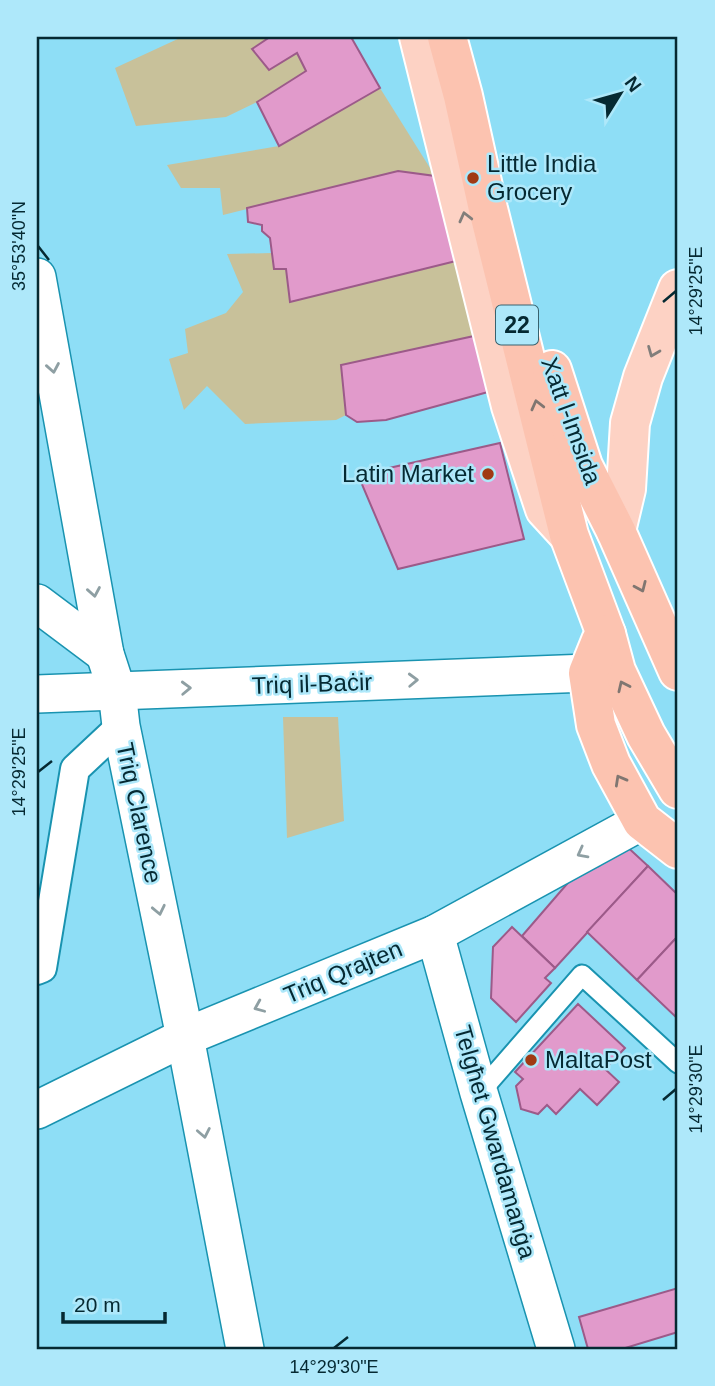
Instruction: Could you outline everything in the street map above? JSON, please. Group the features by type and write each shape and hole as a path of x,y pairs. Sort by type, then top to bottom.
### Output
{"highway":[{"name":"Xatt l-Imsida","path":"447,37 569,535 606,634 616,671 646,735 678,789"},
{"name":"Xatt l-Imsida","path":"471,37 536,319 583,466 616,531 678,671"},
{"path":"606,634 588,673 596,725 611,765 642,821 678,849"}],"main road":[{"name":"Xatt l-Imsida","path":"424,54 511,406 528,463 545,509 569,535"},
{"path":"616,531 626,489 631,423 642,377 678,289"}],"street":[{"name":"Triq Clarence","path":"37,277 105,654 119,709 186,1037 245,1349"},
{"path":"37,603 105,654"},
{"name":"Triq il-Baċir","path":"37,694 119,709 588,673"},
{"path":"37,971 42,968 75,769 119,709"},
{"name":"Triq Qrajten","path":"37,1110 186,1037 435,933 642,821"},
{"name":"Telgħet Gwardamanġa","path":"435,933 479,1093 556,1349"}],"lane":[{"path":"408,37 424,54"},
{"path":"479,1093 582,975 678,1063"}],"shaded area":[{"path":"182,37 270,37 252,49 269,70 297,53 306,71 257,102 226,117 136,126 115,68"},
{"path":"380,88 435,176 398,171 223,215 220,188 181,188 167,165 279,146"},
{"path":"272,253 274,268 286,269 290,302 456,261 474,336 342,365 346,415 336,420 245,424 207,386 184,410 169,359 188,353 185,329 226,313 243,292 227,254"},
{"path":"283,717 338,717 344,821 287,838"}],"building":[{"path":"270,37 351,37 380,88 279,146 257,102 306,71 297,53 269,70 252,49"},
{"path":"398,171 435,176 456,261 290,302 286,269 274,269 270,238 262,231 262,225 248,222 247,208"},
{"path":"474,336 488,392 386,420 357,422 346,415 341,365"},
{"path":"500,443 524,539 398,569 358,475"},
{"path":"622,842 648,866 555,968 522,936 579,870 599,866"},
{"path":"648,866 678,895 678,936 637,980 587,932"},
{"path":"512,927 555,968 545,978 551,983 516,1022 491,998 493,947"},
{"path":"678,936 678,1019 637,980"},
{"path":"578,1004 625,1048 605,1069 619,1082 597,1105 580,1089 556,1114 547,1105 538,1114 521,1109 516,1086 523,1079 515,1072"},
{"path":"678,1288 678,1332 622,1349 588,1349 579,1317"}],"place":[{"name":"Little India Grocery","path":"473,178"},
{"name":"Latin Market","path":"488,474"},
{"name":"MaltaPost","path":"531,1060"}]}
